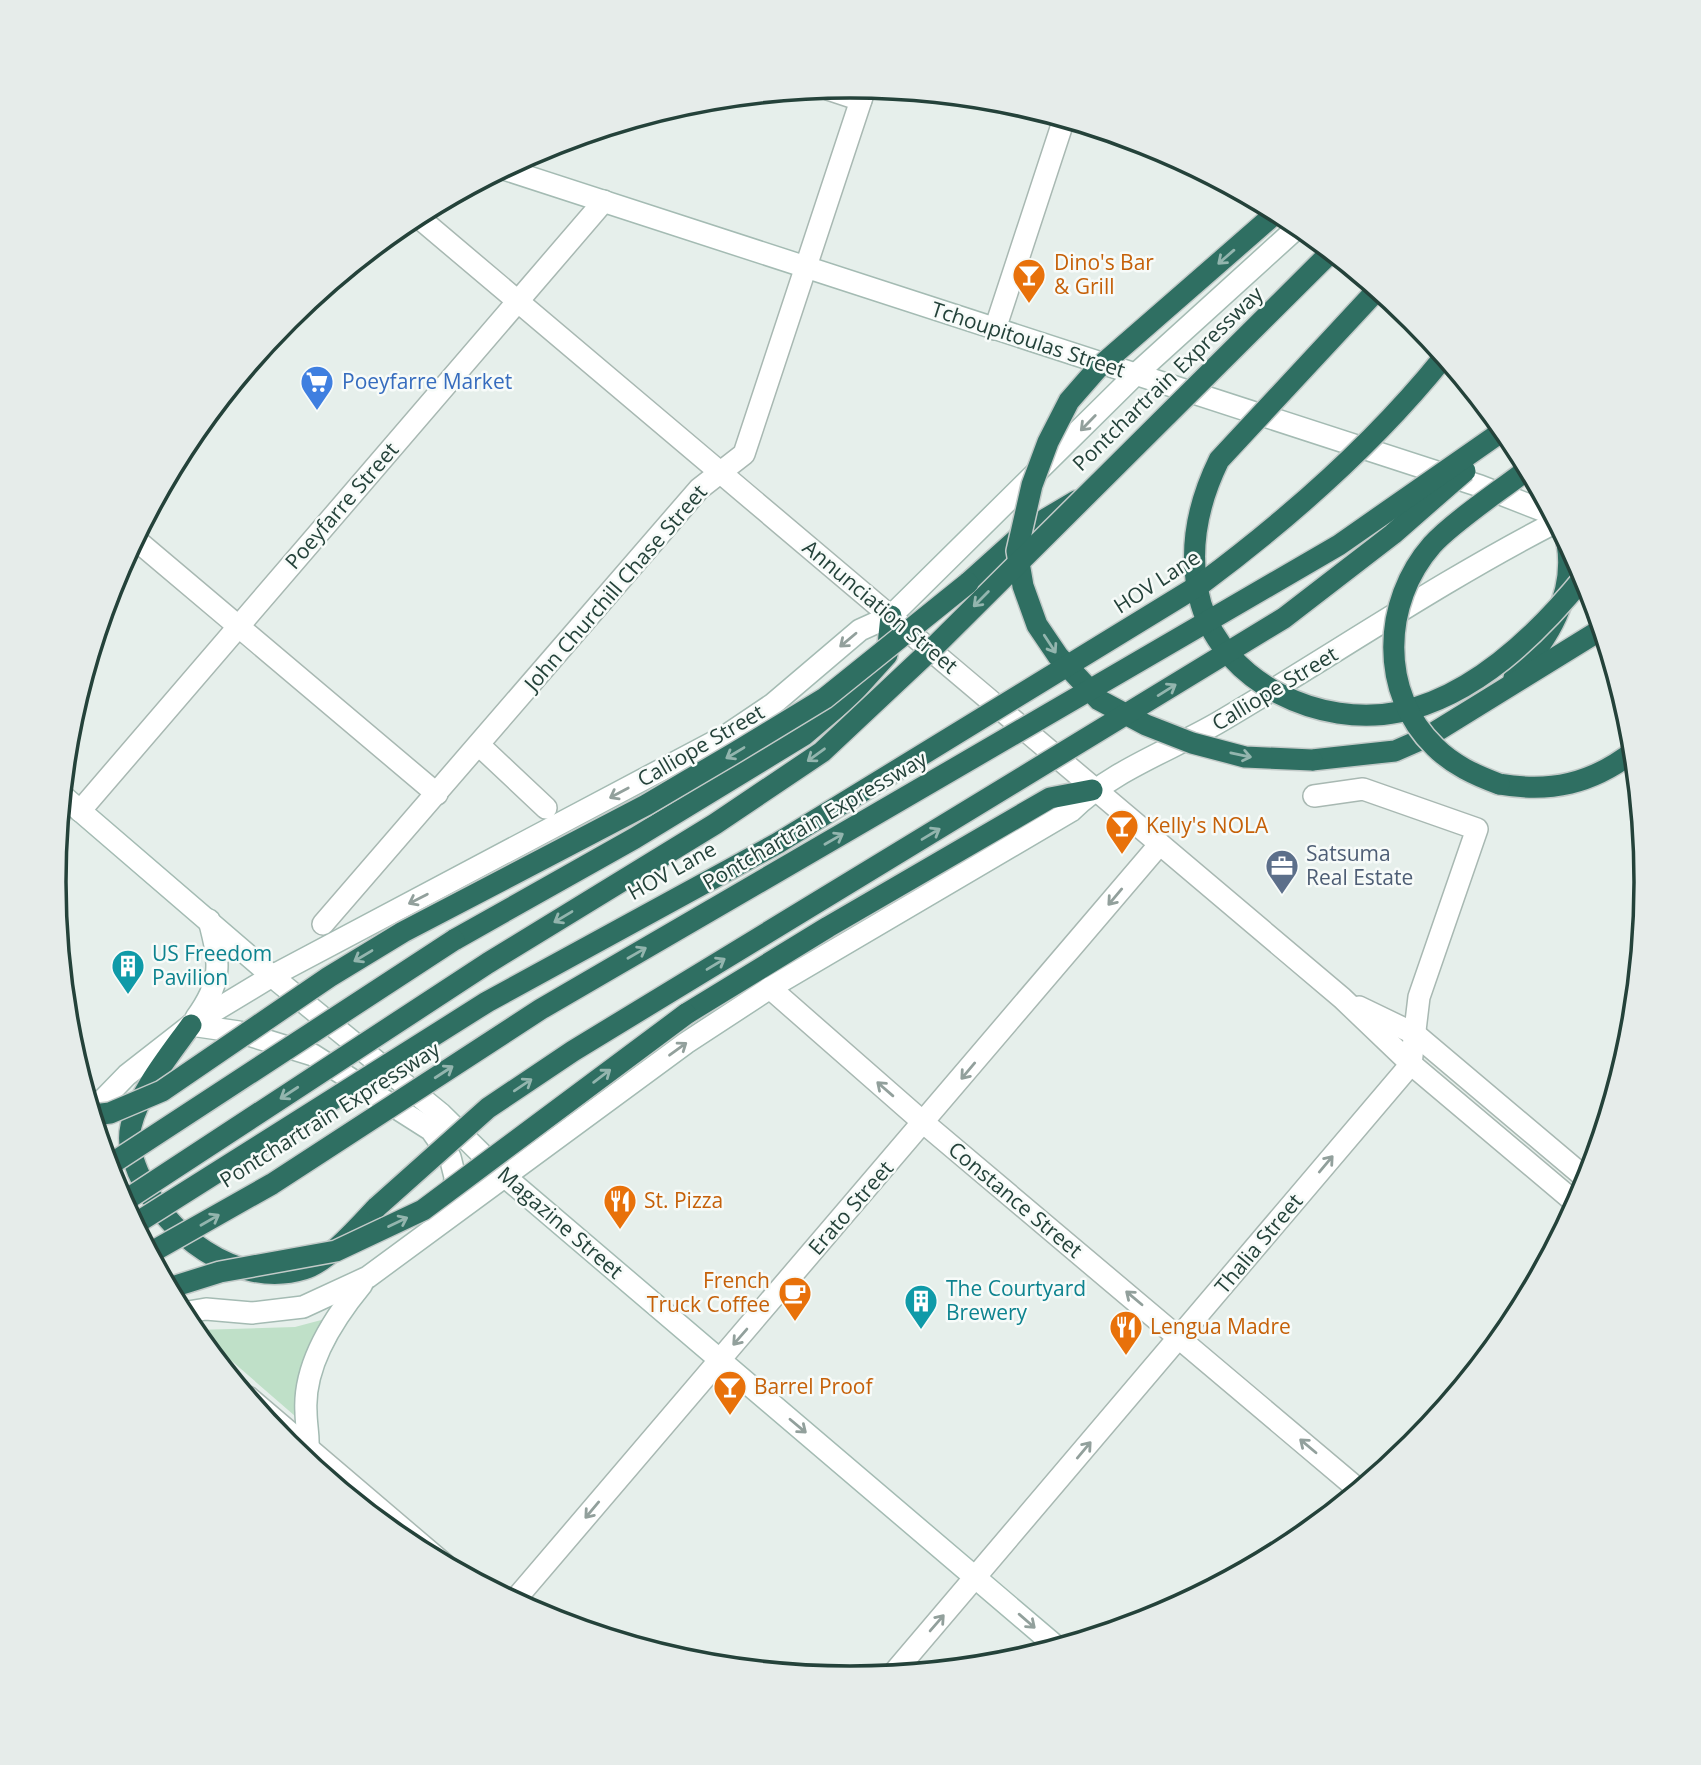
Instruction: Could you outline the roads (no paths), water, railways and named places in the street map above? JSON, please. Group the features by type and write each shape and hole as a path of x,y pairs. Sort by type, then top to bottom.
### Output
{"highway":[{"path":"1268,220 1097,369 1069,401 1048,442 1032,485 1017,551 1023,586 1037,625 1058,656 1100,700 1146,725 1245,757 1312,760 1395,751 1427,737 1594,634"},
{"name":"Pontchartrain Expressway","path":"132,1196 488,963 715,824 822,752 936,645 1325,259"},
{"path":"1370,296 1219,460 1205,488 1196,521 1196,575 1201,605 1214,633 1253,677 1284,697 1320,710 1349,716 1387,714 1435,700 1497,663 1537,630 1576,586"},
{"name":"HOV Lane","path":"143,1219 487,1002 778,843 1202,584 1329,481 1377,434 1438,364"},
{"name":"Pontchartrain Expressway","path":"158,1249 272,1184 541,1009 1339,545 1495,437"},
{"path":"191,1025 152,1080 131,1125 129,1150 146,1190 174,1227 208,1253 238,1265 278,1274 307,1269 349,1237 377,1207 488,1108 573,1051 1284,618 1393,534 1499,442"},
{"path":"1520,475 1434,543 1417,565 1405,587 1394,634 1394,668 1401,692 1415,724 1435,747 1472,774 1499,785 1552,789 1599,774 1624,758"},
{"path":"101,1113 110,1113 162,1091 329,977 403,932 646,805 825,698 944,604 1027,530 1081,498"},
{"path":"1498,694 1533,656 1559,615 1568,567"},
{"path":"117,1160 454,940 635,838 804,735 850,696 887,655 891,616"},
{"path":"179,1285 220,1272 337,1251 423,1210 686,1014 828,927 1050,798 1092,790"}],"street":[{"name":"John Churchill Chase Street","path":"323,924 699,489 744,454 862,98"},
{"path":"995,329 1061,127"},
{"name":"Tchoupitoulas Street","path":"517,173 1480,486 1539,509"},
{"name":"Poeyfarre Street","path":"80,811 604,201"},
{"name":"Annunciation Street","path":"427,224 891,616 1092,790 1342,998 1411,1064 1569,1197"},
{"name":"Calliope Street","path":"99,1105 127,1075 191,1025 272,976 727,735 773,704 860,630 891,616 1136,374 1290,234"},
{"name":"Calliope Street","path":"195,1311 206,1309 252,1313 303,1307 368,1277 503,1175 686,1043 770,988 1071,811 1092,790 1205,731 1493,556 1549,526"},
{"path":"143,545 437,794"},
{"path":"479,745 546,808"},
{"path":"1314,796 1363,789 1478,829 1419,997 1411,1064"},
{"name":"Magazine Street","path":"71,803 272,976 441,1114 503,1175 1050,1641"},
{"name":"Erato Street","path":"520,1593 1159,845"},
{"path":"209,920 219,959 211,997 191,1025 239,1032 313,1055 431,1130 450,1157 455,1177 453,1203 441,1223"},
{"name":"Constance Street","path":"770,988 924,1123 1352,1484"},
{"name":"Annunciation Street","path":"1342,998 1415,1034 1579,1172"},
{"name":"Thalia Street","path":"901,1665 1411,1064"},
{"name":"Calliope Street","path":"307,1447 310,1432 306,1411 314,1363 347,1302 368,1277"}],"place":[{"name":"Dino's Bar & Grill","path":"1029,305"},
{"name":"Poeyfarre Market","path":"317,412"},
{"name":"Kelly's NOLA","path":"1122,856"},
{"name":"Satsuma Real Estate","path":"1282,896"},
{"name":"US Freedom Pavilion","path":"128,996"},
{"name":"St. Pizza","path":"620,1231"},
{"name":"French Truck Coffee","path":"795,1323"},
{"name":"The Courtyard Brewery","path":"921,1331"},
{"name":"Lengua Madre","path":"1126,1357"},
{"name":"Barrel Proof","path":"730,1417"}]}
